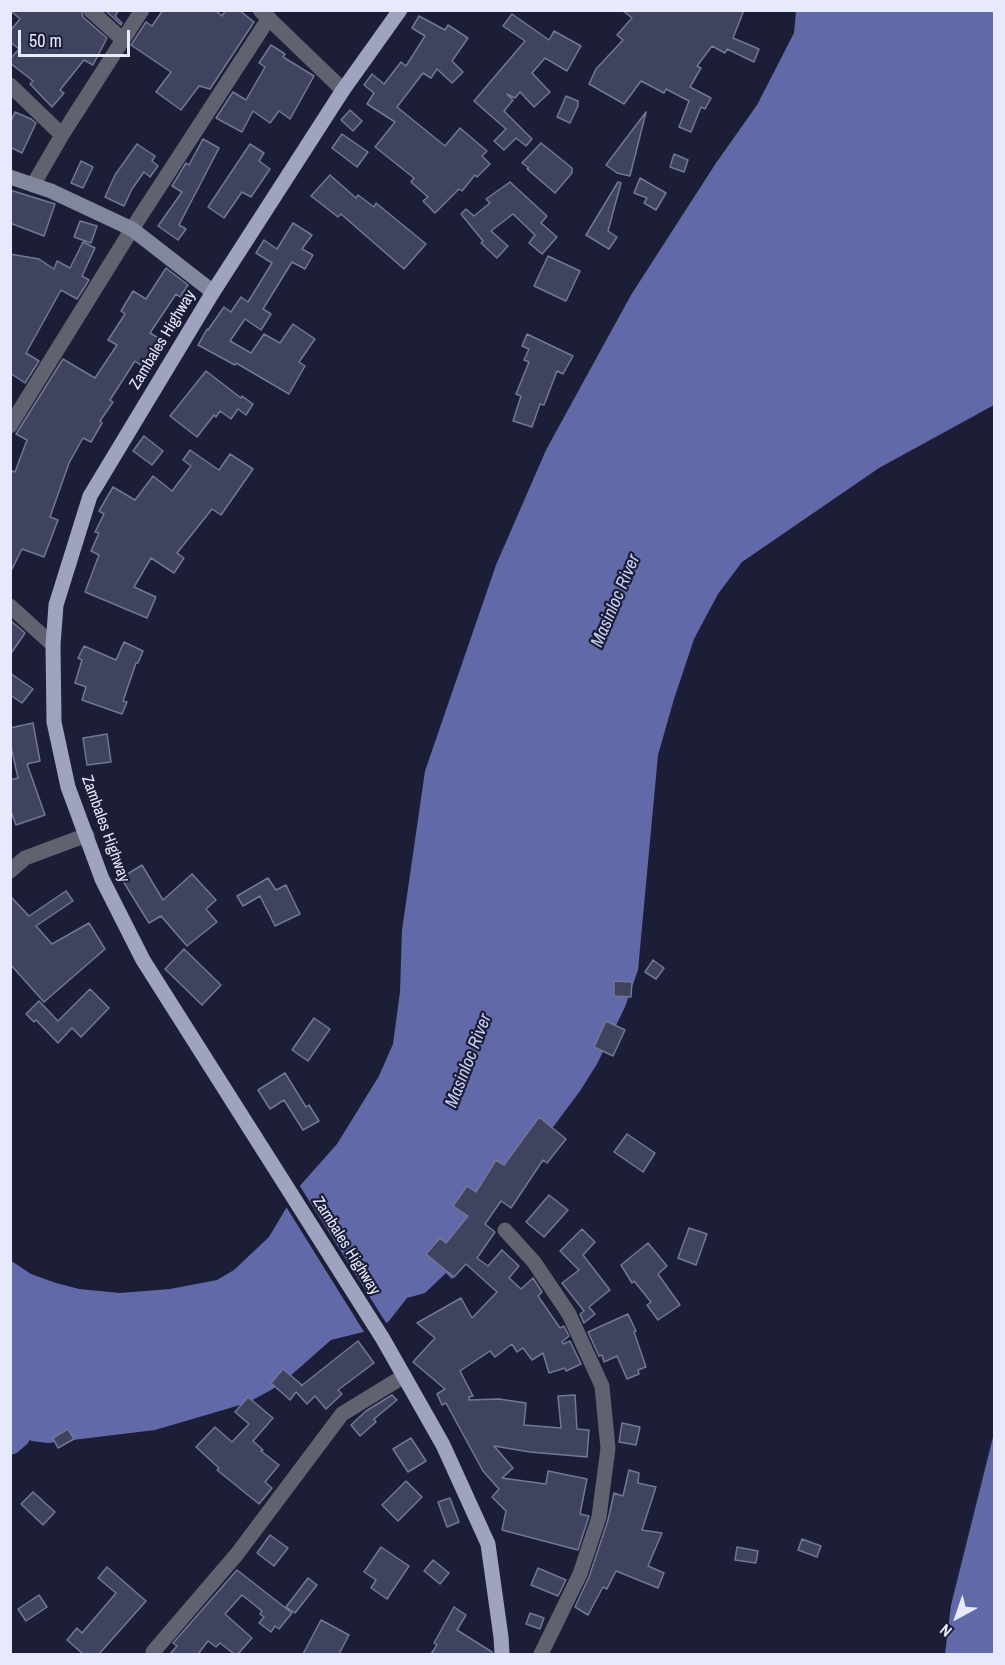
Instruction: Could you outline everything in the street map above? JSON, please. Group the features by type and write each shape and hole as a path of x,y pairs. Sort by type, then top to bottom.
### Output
{"main road":[{"name":"Zambales Highway","path":"400,10 344,90 213,292 90,496 56,605 53,645 54,722 68,787 102,879 143,960 382,1339 443,1444 488,1544 502,1654"}],"street":[{"path":"90,10 123,40"},
{"path":"33,185 62,135 142,10"},
{"path":"10,426 265,14 344,90"},
{"path":"10,85 62,135"},
{"path":"10,177 132,229 213,292"},
{"path":"10,606 53,645"},
{"path":"10,872 25,858 87,835"},
{"path":"505,1230 534,1262 568,1314 602,1386 608,1448 599,1517 580,1574 541,1654"},
{"path":"153,1652 237,1554 342,1414 404,1376"}],"water":[{"name":"Masinloc River","path":"796,11 994,11 994,405 879,468 742,562 718,594 694,639 658,755 638,970 625,1007 597,1064 580,1091 486,1212 461,1268 452,1279 446,1273 425,1293 407,1298 389,1321 379,1328 331,1340 280,1385 247,1403 155,1430 48,1443 32,1441 17,1435 11,1430 10,1260 31,1274 56,1283 79,1289 120,1293 170,1289 217,1280 234,1270 269,1237 298,1188 337,1144 379,1076 393,1044 400,992 402,930 425,771 496,565 546,450 631,295 716,163 757,105 794,33"},
{"path":"994,1433 994,1654 945,1654 951,1605"}],"pier":[{"path":"298,1183 388,1326 381,1331 366,1335 285,1205"}],"building":[{"path":"10,10 81,10 83,17 107,38 93,65 84,60 60,90 64,93 52,107 30,84 33,81 10,63 10,59 19,49 10,42 10,31 20,19"},
{"path":"105,10 119,10 115,16 122,23 121,25"},
{"path":"163,10 215,10 222,16 226,10 239,10 254,22 210,89 199,86 181,110 156,92 171,72 131,45 146,22 152,26"},
{"path":"622,10 744,10 733,38 759,49 754,62 727,49 725,53 712,46 697,66 701,68 690,87 711,98 705,109 701,107 691,132 679,127 689,101 666,89 664,93 641,81 624,104 589,84 596,69 623,40 617,35 632,18"},
{"path":"512,14 549,40 554,31 581,46 567,71 545,58 532,73 550,92 534,107 520,92 515,98 507,94 513,100 504,111 532,139 526,146 516,138 504,150 494,141 506,129 474,101 525,41 503,26"},
{"path":"419,16 445,30 448,25 468,38 452,61 463,72 452,83 437,69 431,78 423,73 397,107 445,146 460,128 487,151 482,156 490,164 477,177 475,175 462,191 459,189 435,213 423,201 428,197 411,182 414,178 375,147 395,122 367,104 374,93 364,85 372,74 384,84 401,62 406,66 425,36 412,28"},
{"path":"271,45 285,54 283,57 314,76 290,119 279,111 270,123 253,111 242,132 216,118 233,92 246,100 265,67 259,63"},
{"path":"566,96 578,101 570,123 557,117"},
{"path":"350,110 362,121 353,131 341,120"},
{"path":"15,112 36,123 22,153 10,147 10,123"},
{"path":"646,112 630,176 617,173 606,165"},
{"path":"342,134 368,152 357,167 332,148"},
{"path":"203,139 219,148 179,225 186,229 178,240 158,226 182,192 172,186 186,163 189,165"},
{"path":"541,143 572,168 572,173 555,193 522,163"},
{"path":"137,144 155,156 152,161 158,166 150,177 144,172 124,206 105,197 115,175"},
{"path":"250,144 264,153 259,161 270,169 251,197 242,192 224,218 208,207"},
{"path":"674,154 688,160 684,172 670,167"},
{"path":"81,161 93,167 83,188 71,183"},
{"path":"330,175 356,198 358,195 374,207 376,203 426,244 404,269 341,214 338,217 311,196"},
{"path":"640,178 666,193 656,210 644,203 647,198 634,193"},
{"path":"510,182 547,216 541,223 557,237 542,254 529,243 535,235 513,214 491,231 508,246 497,258 481,243 483,241 461,214 466,209 474,216 490,203 486,199"},
{"path":"618,182 621,183 608,231 617,237 609,249 586,235"},
{"path":"10,190 55,204 44,236 10,223"},
{"path":"80,221 97,226 91,243 74,237"},
{"path":"293,223 312,235 302,249 313,255 305,269 292,262 263,309 271,314 261,330 245,319 230,341 251,353 264,334 280,343 293,324 315,339 299,362 305,366 289,394 236,363 235,365 198,345 224,307 231,312 241,297 248,302 272,263 256,253 264,240 277,249"},
{"path":"83,242 95,248 82,276 89,280 77,299 61,290 26,353 39,361 25,383 10,373 10,254 39,259 54,269 57,261 70,268"},
{"path":"548,256 580,271 566,301 534,286"},
{"path":"166,268 188,285 180,297 176,294 150,333 160,339 143,367 135,361 110,400 113,402 100,421 102,423 91,442 83,438 69,463 50,517 58,520 44,557 22,549 10,573 10,470 15,472 27,440 16,434 63,359 95,378 117,345 108,340 125,314 121,311 133,291 146,299"},
{"path":"527,334 573,356 563,374 557,371 544,405 540,404 532,427 513,421 521,396 516,394 529,362 524,360 529,349 522,346"},
{"path":"206,371 241,398 242,396 253,404 246,415 238,409 231,419 220,411 216,417 214,415 197,437 170,416"},
{"path":"144,436 163,451 152,465 133,451"},
{"path":"190,450 219,470 230,454 253,469 221,515 212,509 177,553 184,558 174,573 151,558 134,587 156,597 147,618 85,592 99,555 91,551 99,533 95,532 104,514 99,511 113,487 135,500 153,476 172,491 191,466 183,460"},
{"path":"10,620 25,633 10,655"},
{"path":"124,642 143,651 136,663 123,701 127,702 122,714 82,700 86,687 75,683 82,660 78,658 84,646 116,660"},
{"path":"10,673 33,689 22,703 10,695"},
{"path":"33,723 40,761 27,764 45,815 16,825 10,809 10,780 18,778 10,742 10,728"},
{"path":"107,734 111,762 87,765 83,738"},
{"path":"142,865 163,900 192,874 216,900 206,909 217,922 187,946 161,916 149,923 121,878"},
{"path":"268,878 276,890 286,885 300,914 275,926 260,896 243,906 237,896"},
{"path":"66,891 73,901 36,926 52,944 89,923 105,949 44,1002 10,964 10,896 29,916"},
{"path":"184,949 221,985 202,1005 165,969"},
{"path":"653,960 664,968 656,979 645,972"},
{"path":"614,981 632,982 631,997 614,996"},
{"path":"90,989 109,1008 81,1037 72,1028 58,1043 36,1020 34,1022 26,1014 39,1001 58,1021"},
{"path":"314,1018 330,1029 308,1061 292,1050"},
{"path":"606,1021 625,1030 613,1056 594,1047"},
{"path":"285,1073 306,1107 309,1105 319,1121 303,1130 284,1100 270,1109 258,1090"},
{"path":"539,1117 566,1139 547,1163 543,1160 511,1208 501,1201 485,1224 495,1232 477,1258 488,1266 502,1250 519,1266 509,1278 521,1289 533,1278 542,1292 538,1296 560,1328 564,1326 569,1336 562,1342 563,1344 570,1341 581,1364 566,1371 565,1368 549,1373 543,1353 532,1360 523,1348 517,1352 512,1344 495,1357 490,1351 460,1371 473,1396 469,1397 469,1400 499,1399 526,1403 524,1425 561,1428 558,1396 575,1395 577,1429 589,1430 587,1457 494,1446 513,1468 502,1478 546,1484 548,1471 587,1479 580,1514 589,1516 578,1550 502,1530 506,1511 492,1497 499,1489 483,1471 446,1403 442,1405 437,1394 445,1389 413,1362 435,1338 417,1323 461,1298 472,1318 497,1292 466,1264 454,1277 426,1254 440,1238 446,1243 468,1216 453,1206 467,1186 476,1192 496,1160 504,1165"},
{"path":"627,1134 655,1153 643,1172 614,1152"},
{"path":"549,1195 568,1210 544,1237 526,1222"},
{"path":"689,1228 707,1234 696,1265 678,1258"},
{"path":"582,1229 595,1242 583,1255 610,1290 589,1307 595,1314 584,1323 580,1314 584,1311 562,1283 579,1270 560,1251"},
{"path":"648,1243 667,1266 658,1274 680,1305 658,1320 647,1305 651,1302 634,1281 632,1283 621,1265"},
{"path":"628,1314 636,1331 634,1332 646,1367 638,1370 639,1374 627,1379 617,1356 604,1362 588,1332"},
{"path":"358,1341 374,1363 338,1390 342,1394 326,1409 315,1396 307,1404 296,1392 290,1400 271,1383 283,1369 301,1386"},
{"path":"392,1395 397,1400 374,1419 376,1422 360,1436 351,1425 366,1411"},
{"path":"248,1397 273,1418 253,1441 263,1450 261,1451 279,1465 265,1482 272,1488 259,1504 217,1470 219,1468 196,1447 215,1427 232,1442 249,1424 235,1412"},
{"path":"622,1423 640,1427 636,1445 619,1442"},
{"path":"68,1429 74,1439 58,1448 53,1438"},
{"path":"411,1438 426,1461 408,1472 393,1449"},
{"path":"629,1470 639,1473 638,1483 656,1487 642,1530 662,1533 648,1566 664,1573 658,1588 616,1571 607,1589 603,1587 588,1615 575,1607 589,1577 608,1520 614,1493 623,1496"},
{"path":"406,1481 422,1497 398,1521 382,1505"},
{"path":"33,1492 55,1512 43,1525 21,1504"},
{"path":"450,1498 459,1522 447,1527 438,1502"},
{"path":"270,1535 288,1548 274,1566 257,1553"},
{"path":"802,1539 821,1546 817,1557 798,1550"},
{"path":"381,1547 409,1566 387,1599 371,1588 376,1580 364,1572"},
{"path":"737,1547 758,1551 756,1563 735,1560"},
{"path":"433,1560 449,1573 440,1584 424,1571"},
{"path":"107,1567 146,1601 99,1654 83,1654 67,1640 77,1628 82,1633 116,1593 98,1578"},
{"path":"538,1568 566,1580 558,1596 531,1585"},
{"path":"237,1570 292,1613 279,1629 275,1626 271,1632 259,1623 264,1617 260,1614 262,1611 242,1595 225,1614 252,1638 238,1654 234,1654 220,1643 216,1647 208,1641 198,1654 170,1654 177,1646 173,1643"},
{"path":"308,1578 317,1585 295,1613 286,1607"},
{"path":"39,1595 47,1607 26,1621 18,1609"},
{"path":"454,1607 466,1615 457,1630 492,1654 431,1654 437,1645 434,1643"},
{"path":"530,1613 544,1618 540,1629 526,1624"},
{"path":"321,1620 349,1635 339,1654 303,1654"}],"waterway":[{"path":"10,1441 17,1435 36,1402"}]}
